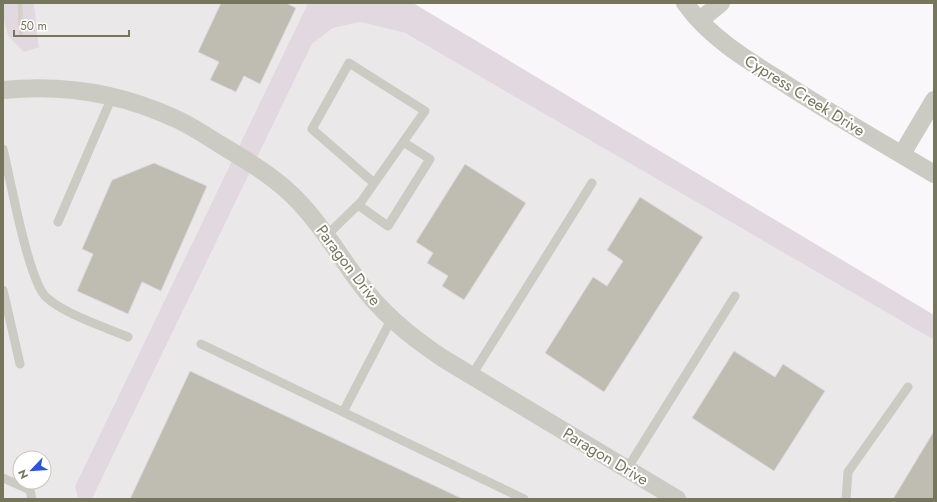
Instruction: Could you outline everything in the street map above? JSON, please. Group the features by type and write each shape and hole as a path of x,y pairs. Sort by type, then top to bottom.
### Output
{"street":[{"name":"Cypress Creek Drive","path":"685,3 723,42 747,60 818,105 934,174"},
{"path":"700,20 721,3"},
{"name":"Paragon Drive","path":"3,90 58,88 112,97 150,108 176,118 256,166 299,202 327,235 359,283 392,318 420,343 677,499"},
{"path":"902,154 934,100"}],"lane":[{"path":"327,235 358,205 374,183 425,111 349,63 312,128 374,183"},
{"path":"58,222 112,97"},
{"path":"358,205 388,226 430,159 403,142"},
{"path":"3,149 32,268 45,296 55,303 90,321 128,337"},
{"path":"472,375 592,183"},
{"path":"3,290 20,364"},
{"path":"627,469 735,296"},
{"path":"344,412 392,318"},
{"path":"201,344 524,499"},
{"path":"846,499 848,472 908,387"},
{"path":"3,478 30,490 32,499"}],"shaded area":[{"path":"3,3 34,3 39,47 24,52 8,36 3,16"},
{"path":"34,3 308,3 75,486 78,499 3,499 3,16 8,36 39,46"},
{"path":"308,3 413,3 934,315 934,340 405,33 360,22 333,28 312,44 92,499 78,499 75,486"},
{"path":"360,22 405,33 934,340 934,499 92,499 312,44 333,28"}],"building":[{"path":"221,3 286,3 296,8 260,84 244,76 236,92 210,80 219,62 198,52"},
{"path":"154,163 207,186 161,291 142,282 128,314 77,291 93,254 82,249 112,180"},
{"path":"465,164 526,203 464,300 442,286 448,276 427,263 433,253 416,242"},
{"path":"640,197 703,237 604,392 545,353 593,277 607,286 623,261 607,250"},
{"path":"734,351 775,377 783,364 825,391 774,471 692,418"},
{"path":"190,371 463,499 130,499"},
{"path":"934,431 934,499 893,499"}],"waterway":[{"path":"20,3 21,33"}]}
